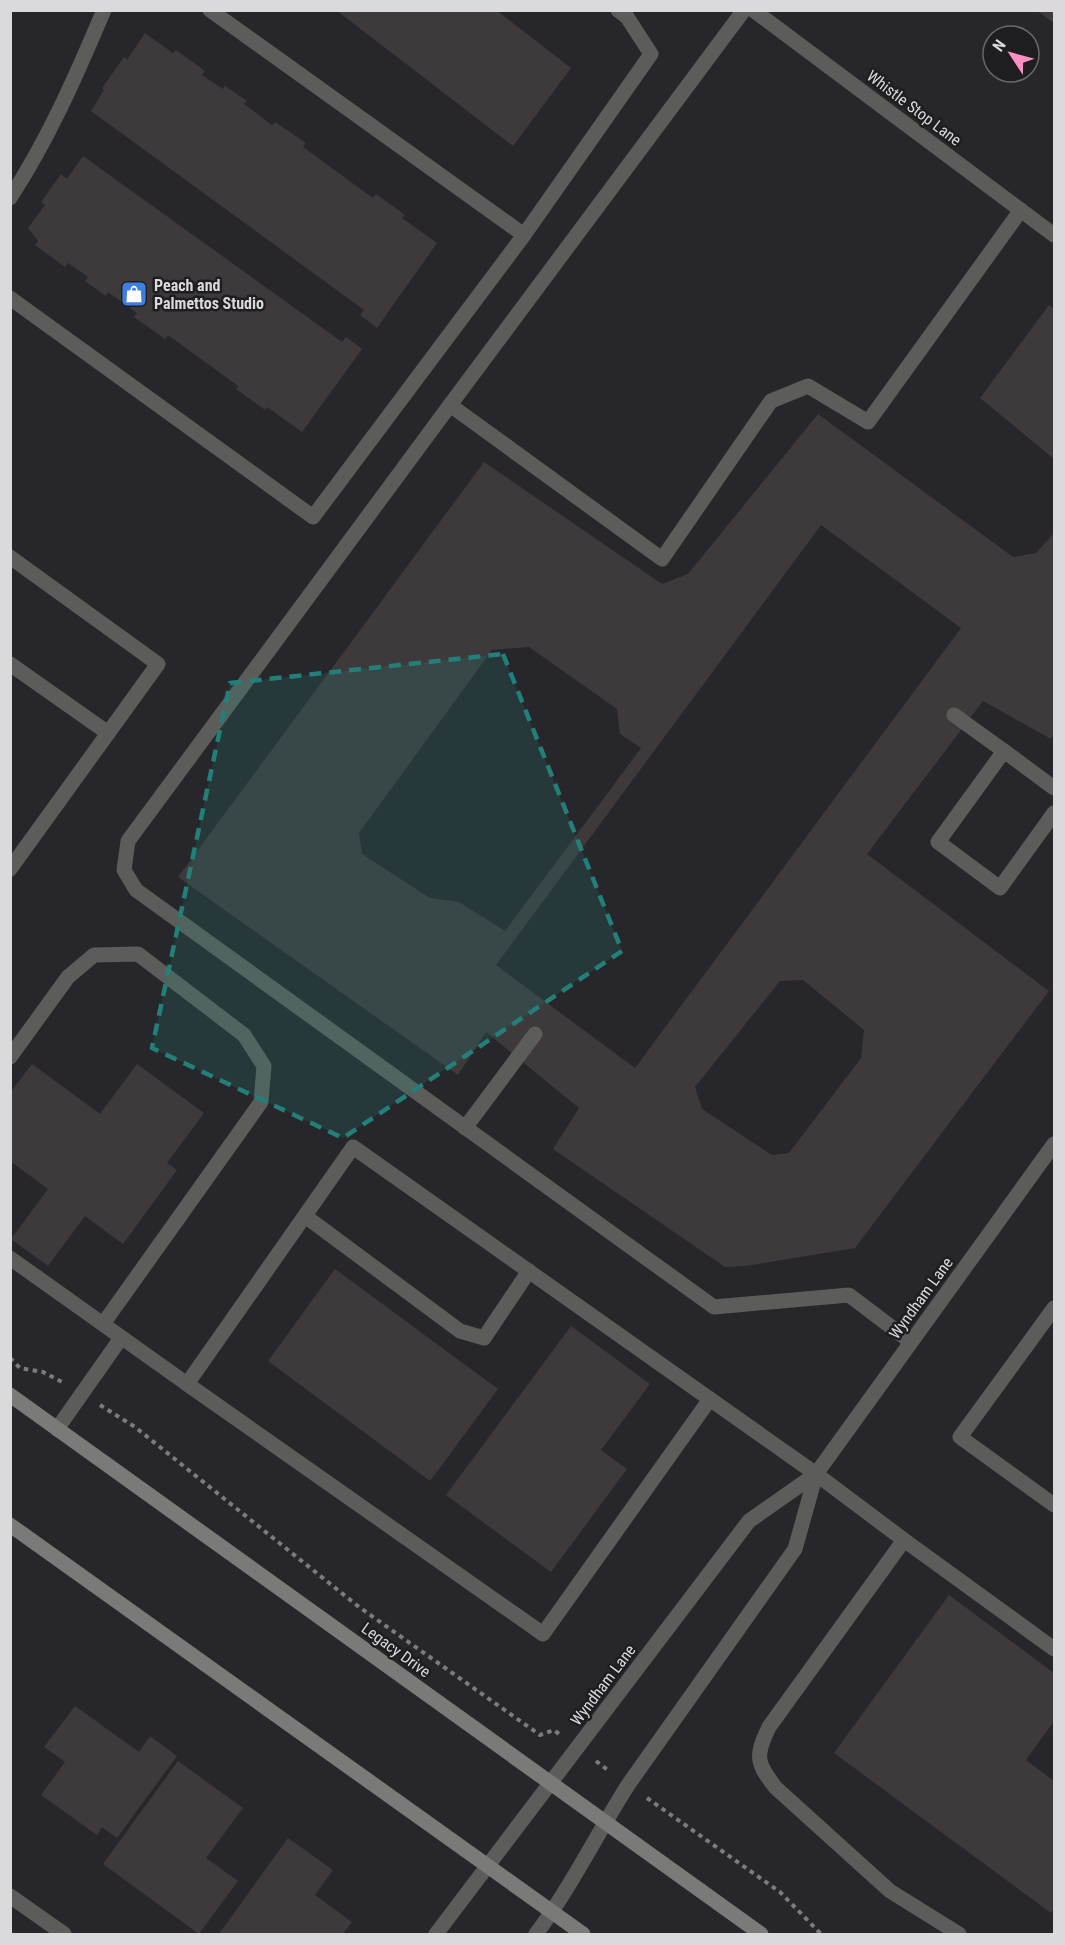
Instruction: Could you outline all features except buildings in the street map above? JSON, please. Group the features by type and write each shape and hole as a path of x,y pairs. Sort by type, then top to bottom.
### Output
{"main road":[{"name":"Legacy Drive","path":"10,1395 761,1935"},
{"path":"10,1525 583,1935"}],"street":[{"path":"10,198 67,99 104,10"},
{"path":"210,10 524,235"},
{"path":"10,298 313,517 524,235 651,54 627,17 618,10"},
{"path":"744,10 128,841 124,870 136,890 714,1307 849,1295 911,1342"},
{"name":"Whistle Stop Lane","path":"753,10 1054,235"},
{"path":"450,405 662,559 771,400 808,386 868,422 1021,210"},
{"path":"10,557 158,664 10,869"},
{"path":"10,663 108,733"},
{"path":"954,715 1054,788"},
{"path":"1004,751 938,842 1000,888 1054,813"},
{"path":"10,1057 68,977 94,955 138,954 244,1035 264,1066 261,1102 103,1324"},
{"path":"465,1128 535,1034"},
{"name":"Wyndham Lane","path":"436,1935 486,1865 551,1784 749,1521 816,1474 1054,1144"},
{"path":"187,1384 353,1147 816,1474 1054,1649"},
{"path":"304,1216 460,1330 484,1338 529,1271"},
{"path":"10,1258 543,1634 710,1399"},
{"path":"1054,1308 960,1437 1054,1506"},
{"path":"57,1428 121,1338"},
{"name":"Wyndham Lane","path":"536,1935 552,1913 604,1822 635,1775 795,1549 816,1474"},
{"path":"904,1540 769,1727 761,1744 759,1758 761,1769 776,1788 890,1891 958,1935"},
{"path":"10,1896 64,1935"}],"path":[{"path":"10,1358 20,1368 43,1372 82,1393 135,1427 359,1607 540,1735 554,1730"},
{"path":"664,1811 780,1892 821,1935"}],"highlighted area":[{"path":"503,654 622,951 343,1138 152,1048 230,683"}],"place":[{"name":"Peach and Palmettos Studio","path":"134,294"}]}
